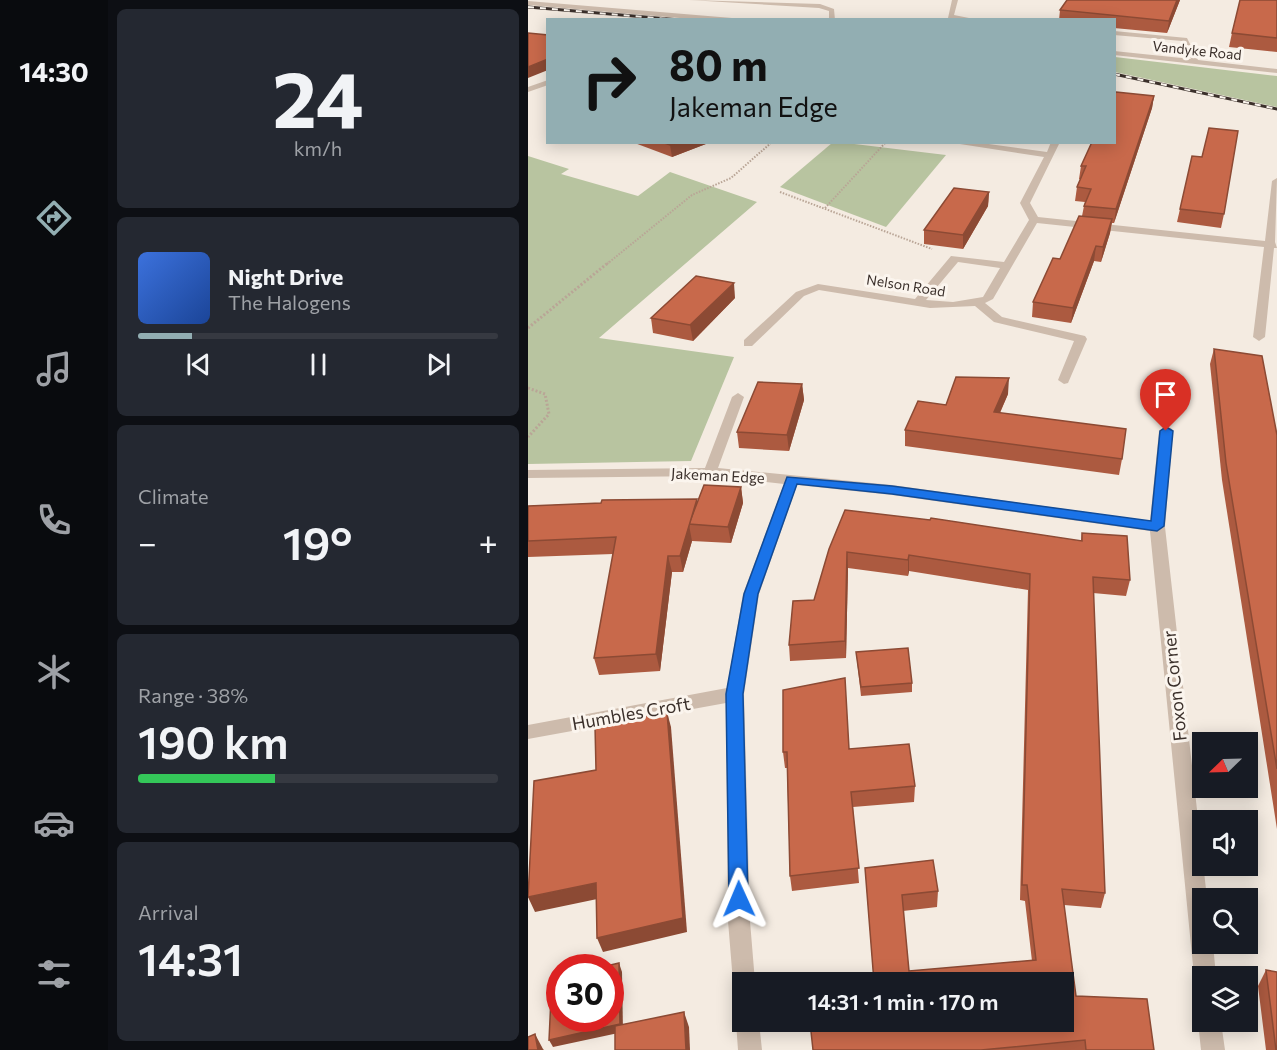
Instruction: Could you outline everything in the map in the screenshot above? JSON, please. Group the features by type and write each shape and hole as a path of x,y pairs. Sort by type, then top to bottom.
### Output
{"street":[{"path":"692,0 820,6 832,10 832,18"},
{"path":"956,0 950,17 959,18"},
{"path":"820,6 829,1"},
{"path":"528,3 708,18"},
{"path":"1116,33 1185,39 1195,61"},
{"name":"Vandyke Road","path":"1116,53 1277,71"},
{"path":"530,89 546,83"},
{"path":"530,89 546,93"},
{"path":"966,144 1048,155"},
{"path":"1034,220 1025,203 1055,144"},
{"path":"1259,337 1274,244 1277,181"},
{"path":"1034,220 1274,244"},
{"path":"1034,220 987,299 979,304 998,320 1081,339 1064,380"},
{"path":"919,302 955,258 1007,266"},
{"name":"Nelson Road","path":"748,343 800,294 818,287 948,307 979,304"},
{"path":"710,472 738,397"},
{"name":"Foxon Corner","path":"1166,431 1157,526 1204,966"},
{"name":"Jakeman Edge","path":"528,474 710,472 892,490 1157,526"},
{"path":"743,972 739,921 735,694 751,594 792,480"},
{"name":"Humbles Croft","path":"528,732 735,694"},
{"path":"749,1032 750,1050"},
{"path":"1211,1032 1213,1050"}],"path":[{"path":"528,328 692,195 731,178 770,144"},
{"path":"825,208 884,144"},
{"path":"780,192 955,258"},
{"path":"528,388 545,394 549,414 528,437"}],"green space":[{"path":"1116,57 1277,76 1277,107 1116,72"},
{"path":"831,144 854,144 946,155 886,227 780,187"},
{"path":"528,156 569,169 561,174 638,196 670,172 757,202 599,338 734,357 691,461 528,464"}],"building":[{"path":"1067,0 1177,0 1169,21 1060,10"},
{"path":"1240,0 1277,0 1277,38 1232,33"},
{"path":"528,33 546,35 546,60 528,67"},
{"path":"1116,92 1154,96 1116,209 1084,206 1091,189 1077,187 1086,166 1081,166 1091,144 1116,144"},
{"path":"1209,128 1238,131 1224,214 1180,209 1192,156 1202,157"},
{"path":"954,188 989,192 963,235 924,230"},
{"path":"1079,216 1112,219 1103,247 1096,246 1073,308 1033,302 1053,258 1060,259"},
{"path":"696,276 734,283 690,325 651,318"},
{"path":"1214,349 1262,356 1277,435 1277,769 1226,463"},
{"path":"956,377 1009,378 994,412 1126,429 1122,459 905,430 918,401 946,405"},
{"path":"758,382 802,384 787,435 737,432"},
{"path":"704,485 741,487 728,527 689,524"},
{"path":"697,499 680,556 668,556 656,654 594,658 616,537 528,541 528,506 601,503 602,500"},
{"path":"845,510 930,520 931,518 1082,541 1082,533 1127,536 1130,580 1093,577 1105,893 1062,889 1073,972 873,972 865,868 933,860 938,891 902,895 909,971 1036,960 1027,885 1022,885 1030,574 909,555 908,560 847,552 845,641 789,645 793,601 814,600 829,549"},
{"path":"908,648 912,683 861,687 856,652"},
{"path":"845,678 849,749 909,744 915,786 851,792 859,868 790,876 787,752 783,752 783,690"},
{"path":"667,712 683,918 597,938 596,883 528,897 534,781 596,770 595,726"},
{"path":"1266,970 1277,972 1277,1050 1276,1050"},
{"path":"1074,981 1076,996 1147,999 1154,1050 1086,1050 1085,1040 981,1050 813,1050 811,1032 1074,1032"},
{"path":"684,1012 686,1050 615,1050 615,1032 624,1032 624,1024"},
{"path":"549,1032 584,1032 549,1040"},
{"path":"535,1034 538,1050 528,1050 528,1037"}],"railway":[{"path":"528,7 657,18"},
{"path":"1116,74 1277,109"}],"route":[{"path":"739,899 735,694 751,594 792,480 892,490 1157,526 1166,431"}]}
